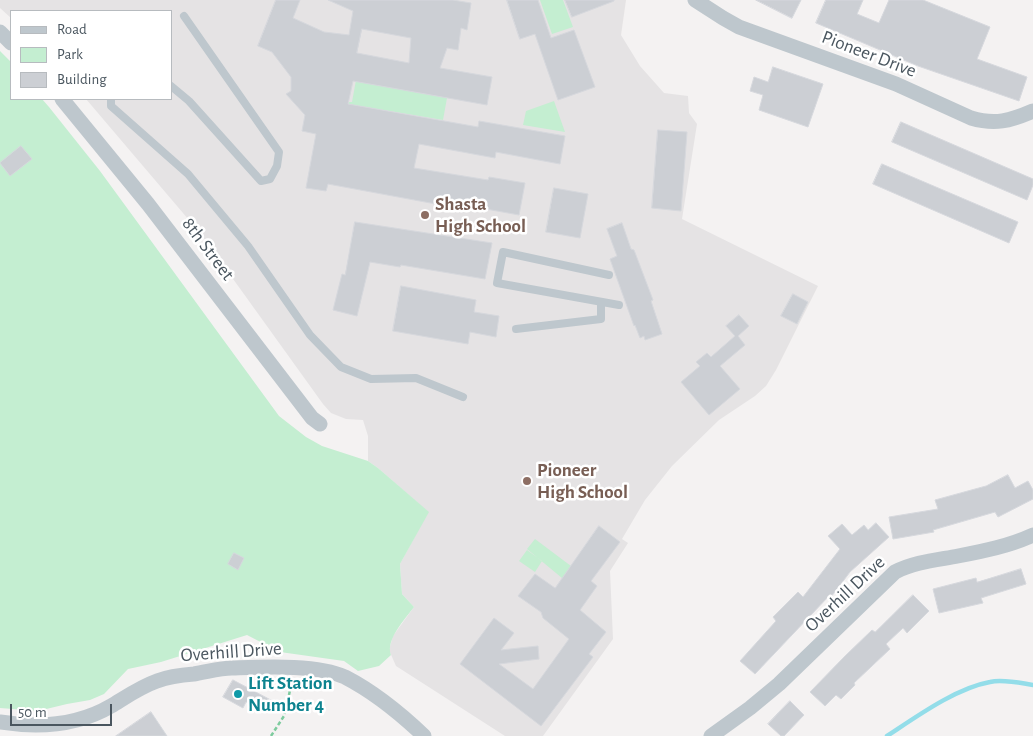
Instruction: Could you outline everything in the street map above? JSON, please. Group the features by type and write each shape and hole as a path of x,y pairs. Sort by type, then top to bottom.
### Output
{"street":[{"name":"Pioneer Drive","path":"695,0 739,27 896,84 971,118 981,121 1010,121 1033,111"},
{"path":"0,32 10,42"},
{"name":"8th Street","path":"63,100 148,204 312,418 320,424"},
{"name":"Overhill Drive","path":"711,736 779,684 894,572 922,562 1012,544 1033,535"},
{"name":"Overhill Drive","path":"0,722 44,725 76,721 87,718 109,707 134,691 171,676 231,668 294,668 327,672 344,677 387,704 424,736"}],"lane":[{"path":"172,87 190,101 260,181 270,179 277,166 279,152 184,16"},
{"path":"111,100 111,106 188,174 248,246 310,335 341,367 371,378 416,378 463,397"},
{"path":"609,274 503,252 497,282 619,306"},
{"path":"516,329 601,319 601,302"}],"path":[{"path":"271,736 284,716 291,692 294,668"}],"shaded area":[{"name":"Shasta High School","path":"0,0 626,0 621,35 640,66 664,93 688,96 689,113 697,124 682,219 818,286 766,386 755,396 719,420 672,466 645,500 622,539 628,543 610,571 613,639 543,736 505,736 396,666 389,650 393,636 414,607 402,594 400,564 428,512 368,461 368,436 363,420 346,419 331,413 323,404 200,233 87,100 172,100 172,10 10,10 10,17 0,8"}],"green space":[{"path":"540,0 563,0 573,27 552,34"},
{"path":"0,51 10,61 10,100 43,100 49,107 100,171 279,416 306,437 322,446 368,461 429,512 400,564 402,594 414,607 394,636 390,649 391,655 379,666 358,671 344,661 280,652 247,635 161,662 128,669 104,694 90,700 38,711 0,708"},
{"path":"356,80 447,98 443,120 348,104 352,102"},
{"path":"554,101 565,132 523,125 526,111"},
{"path":"535,539 571,566 562,578 527,549"},
{"path":"527,550 542,561 535,572 519,561"}],"building":[{"path":"276,0 300,0 293,18 324,32 349,35 353,11 328,0 453,0 471,3 467,30 461,28 458,50 447,48 440,68 492,77 487,105 353,81 348,104 478,127 479,121 565,136 560,164 496,152 495,158 419,144 414,168 488,180 489,177 525,183 519,215 437,200 436,204 328,184 326,191 306,188 316,134 302,131 305,115 286,94 291,91 291,77 272,52 258,46","holes":["362,29 411,38 409,63 357,53"]},
{"path":"507,0 538,0 551,38 574,30 595,87 558,100 535,34 520,39"},
{"path":"565,0 614,0 614,1 572,17"},
{"path":"756,0 801,0 792,18"},
{"path":"826,0 863,0 857,14 879,23 889,0 923,0 990,27 977,59 1027,77 1019,101 918,66 816,23"},
{"path":"773,67 823,84 808,127 759,110 763,95 750,91 754,77 768,82"},
{"path":"901,122 1033,179 1033,185 1027,200 892,142"},
{"path":"658,130 687,132 681,211 652,208"},
{"path":"21,146 32,159 10,176 0,163"},
{"path":"882,164 1018,222 1009,243 873,184"},
{"path":"554,188 588,194 580,238 546,232"},
{"path":"355,222 492,243 485,279 401,265 400,267 370,262 357,316 333,310 342,274 345,275"},
{"path":"622,223 653,300 651,301 662,334 645,340 644,336 640,338 634,326 610,259 617,256 607,229"},
{"path":"401,286 476,300 474,312 499,316 496,337 470,332 468,344 393,331"},
{"path":"793,294 808,302 797,324 781,316"},
{"path":"739,315 749,326 738,336 745,345 720,366 740,389 709,415 681,382 700,366 696,362 707,353 711,357 735,336 726,326"},
{"path":"1008,475 1015,488 1028,481 1033,490 1033,499 998,517 995,512 933,530 934,532 893,539 889,517 938,509 935,500 986,486"},
{"path":"876,523 889,537 850,572 831,597 829,596 755,674 740,661 776,621 773,617 798,592 803,597 840,549 828,536 842,524 852,535 864,525 868,530"},
{"path":"599,526 620,542 591,581 597,586 580,610 606,632 589,654 593,657 541,726 460,664 494,618 514,633 501,650 538,646 539,659 499,664 533,689 569,639 543,618 541,612 518,596 535,574 555,588"},
{"path":"234,553 244,558 238,570 228,564"},
{"path":"1021,569 1026,584 981,598 983,603 939,613 933,589 976,578 977,582"},
{"path":"913,595 929,611 907,633 903,628 886,644 890,649 854,683 855,685 841,699 836,695 825,706 810,692 872,630 875,632"},
{"path":"233,680 284,707 283,710 246,702 243,708 223,697"},
{"path":"790,701 804,715 784,736 781,736 768,724"},
{"path":"151,712 167,736 116,736"}],"waterway":[{"path":"887,736 937,704 977,685 1000,681 1033,685"}],"place":[{"name":"Shasta High School","path":"425,215"},
{"name":"Pioneer High School","path":"527,481"},
{"name":"Lift Station Number 4","path":"238,694"}]}
